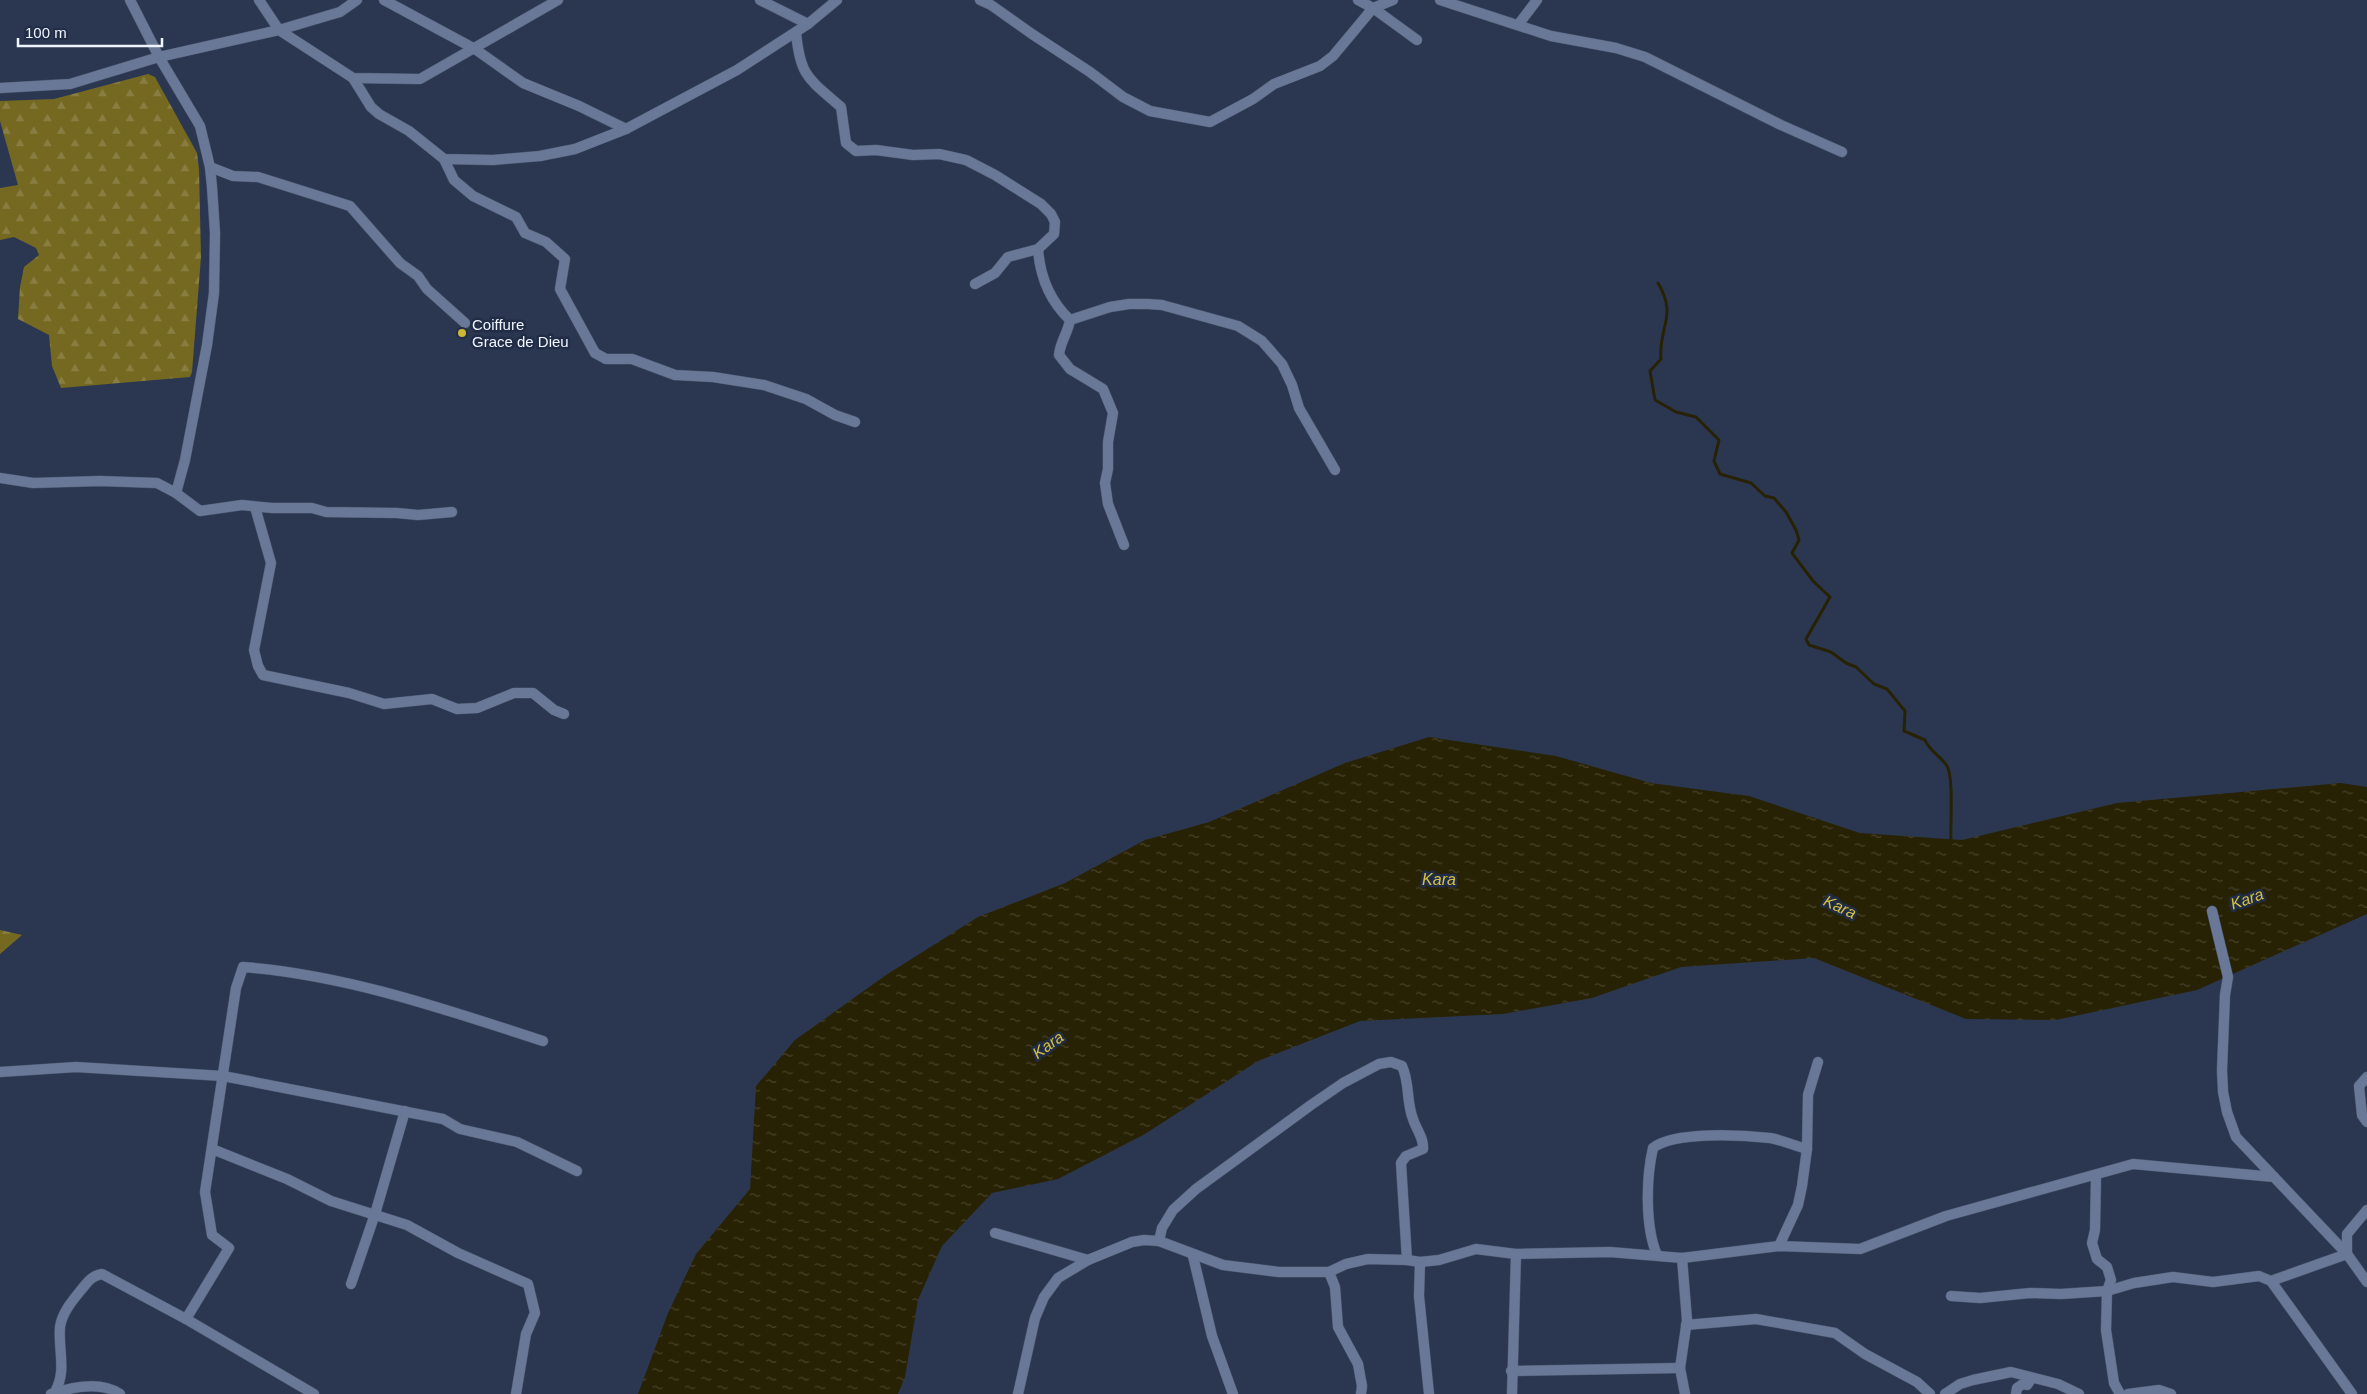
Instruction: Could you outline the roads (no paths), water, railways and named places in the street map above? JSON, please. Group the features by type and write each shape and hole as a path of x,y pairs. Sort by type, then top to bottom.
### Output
{"street":[{"path":"130,0 159,58 200,126 210,166 216,233 214,293 207,345 185,460 176,493"},
{"path":"260,0 279,30 353,78 370,106 379,114 409,131 444,159 454,180 473,196 516,217 525,233 546,242 566,259 560,289 595,353 606,360 632,359 675,375 713,377 764,385 806,399 835,415 856,422"},
{"path":"0,88 70,84 159,58 279,30 340,12 357,0"},
{"path":"384,0 475,49 523,83 579,106 626,129"},
{"path":"353,78 420,79 558,0"},
{"path":"760,0 808,24"},
{"path":"444,159 493,160 540,156 574,149 626,129 737,70 808,24 837,0"},
{"path":"980,0 992,5 1123,96 1150,111 1210,122 1253,99 1274,84 1320,66 1333,56 1373,8 1393,0"},
{"path":"1358,0 1373,8 1417,40"},
{"path":"1440,0 1551,36 1616,48 1645,57 1782,125 1842,152"},
{"path":"1518,25 1537,0"},
{"path":"796,32 802,67 814,83 841,107 846,143 856,151 876,150 913,155 940,154 966,160 996,174 1041,204 1051,214 1055,222 1054,234 1038,249 1008,257 995,273 975,284"},
{"path":"210,166 232,176 258,177 350,206 400,263 418,276 427,289 465,323"},
{"path":"1038,249 1040,267 1048,290 1070,320 1068,331 1060,343 1059,355 1070,369 1103,389 1113,413 1108,442 1108,469 1105,483 1108,504 1124,545"},
{"path":"1070,320 1110,307 1129,304 1155,304 1238,326 1262,341 1282,364 1292,385 1299,408 1336,470"},
{"path":"0,478 33,483 100,481 157,483 176,493 200,511 242,505 312,508 326,512 397,512 418,515 452,512"},
{"path":"255,507 271,563 254,650 258,666 263,675 349,693 384,704 432,699 457,709 477,708 514,693 533,693 554,710 564,714"},
{"path":"2212,911 2228,977 2225,995 2223,1092 2227,1112 2236,1136 2347,1254 2367,1282"},
{"path":"186,1319 229,1248 212,1235 205,1192 236,988 243,967 309,974 395,993 543,1041"},
{"path":"1159,1242 1162,1228 1173,1210 1196,1189 1327,1094 1378,1064 1391,1062 1402,1066 1408,1078 1408,1102 1413,1120 1423,1142 1423,1148 1406,1156 1401,1163 1407,1260"},
{"path":"1779,1246 1798,1205 1807,1149 1808,1095 1818,1062"},
{"path":"0,1072 76,1067 223,1076 443,1119 460,1128 517,1142 576,1171"},
{"path":"2367,1077 2359,1086 2362,1115 2367,1122"},
{"path":"351,1284 375,1214 405,1111"},
{"path":"1657,1255 1650,1233 1649,1196 1650,1160 1653,1148 1660,1143 1689,1138 1770,1138 1807,1149"},
{"path":"212,1149 287,1180 331,1201 407,1225 458,1254 528,1284 535,1313 526,1334 516,1394"},
{"path":"1018,1394 1035,1318 1044,1297 1058,1278 1088,1260 1132,1242 1159,1242 1222,1265 1279,1272 1329,1272 1346,1264 1368,1259 1420,1262 1439,1260 1476,1249 1516,1254 1610,1252 1682,1258 1779,1246 1860,1249 1946,1216 2096,1176 2133,1164 2274,1177"},
{"path":"2096,1176 2095,1230 2092,1243 2098,1259 2107,1267 2110,1280 2107,1291 2106,1330 2114,1383 2120,1394"},
{"path":"2347,1254 2347,1234 2367,1210"},
{"path":"995,1233 1088,1260"},
{"path":"1512,1394 1516,1254"},
{"path":"2271,1281 2347,1254"},
{"path":"1193,1256 1212,1336 1233,1394"},
{"path":"1682,1258 1686,1325 1680,1368 1684,1394"},
{"path":"1420,1262 1419,1296 1429,1394"},
{"path":"1329,1272 1335,1287 1338,1327 1358,1364 1362,1386 1361,1394"},
{"path":"52,1393 61,1382 63,1371 60,1328 65,1311 92,1276 102,1274 109,1276 186,1319 314,1394"},
{"path":"1951,1296 1980,1298 2030,1293 2061,1294 2107,1291 2134,1283 2173,1277 2213,1282 2259,1276 2271,1281 2352,1394"},
{"path":"1686,1325 1756,1319 1835,1333 1865,1354 1917,1382 1930,1394"},
{"path":"1512,1371 1680,1368"},
{"path":"1946,1394 1960,1384 1991,1375 2011,1372 2058,1384 2079,1394"},
{"path":"2016,1394 2017,1388 2023,1384 2027,1385 2032,1378"},
{"path":"52,1393 99,1387 112,1389 120,1394"},
{"path":"2128,1394 2159,1390 2170,1394"}],"water":[{"name":"Kara","path":"1429,737 1556,756 1651,783 1749,796 1860,833 1962,840 2117,803 2341,783 2367,787 2367,914 2197,990 2056,1020 1966,1019 1814,958 1681,967 1592,998 1503,1014 1360,1021 1258,1061 1145,1134 1058,1179 992,1193 942,1246 918,1300 905,1377 898,1394 638,1394 668,1313 696,1254 750,1189 756,1086 795,1040 886,975 978,917 1065,883 1145,840 1209,822 1345,763"}],"waterway":[{"path":"1658,283 1664,294 1667,313 1662,339 1661,359 1650,371 1655,400 1676,412 1696,417 1719,440 1714,461 1720,474 1751,483 1765,496 1774,498 1786,512 1799,540 1792,553 1813,581 1830,597 1806,639 1809,645 1831,652 1846,663 1856,667 1874,684 1887,689 1905,711 1904,731 1925,740 1945,763 1950,781 1951,843"}],"place":[{"name":"Coiffure Grace de Dieu","path":"462,333"}]}
